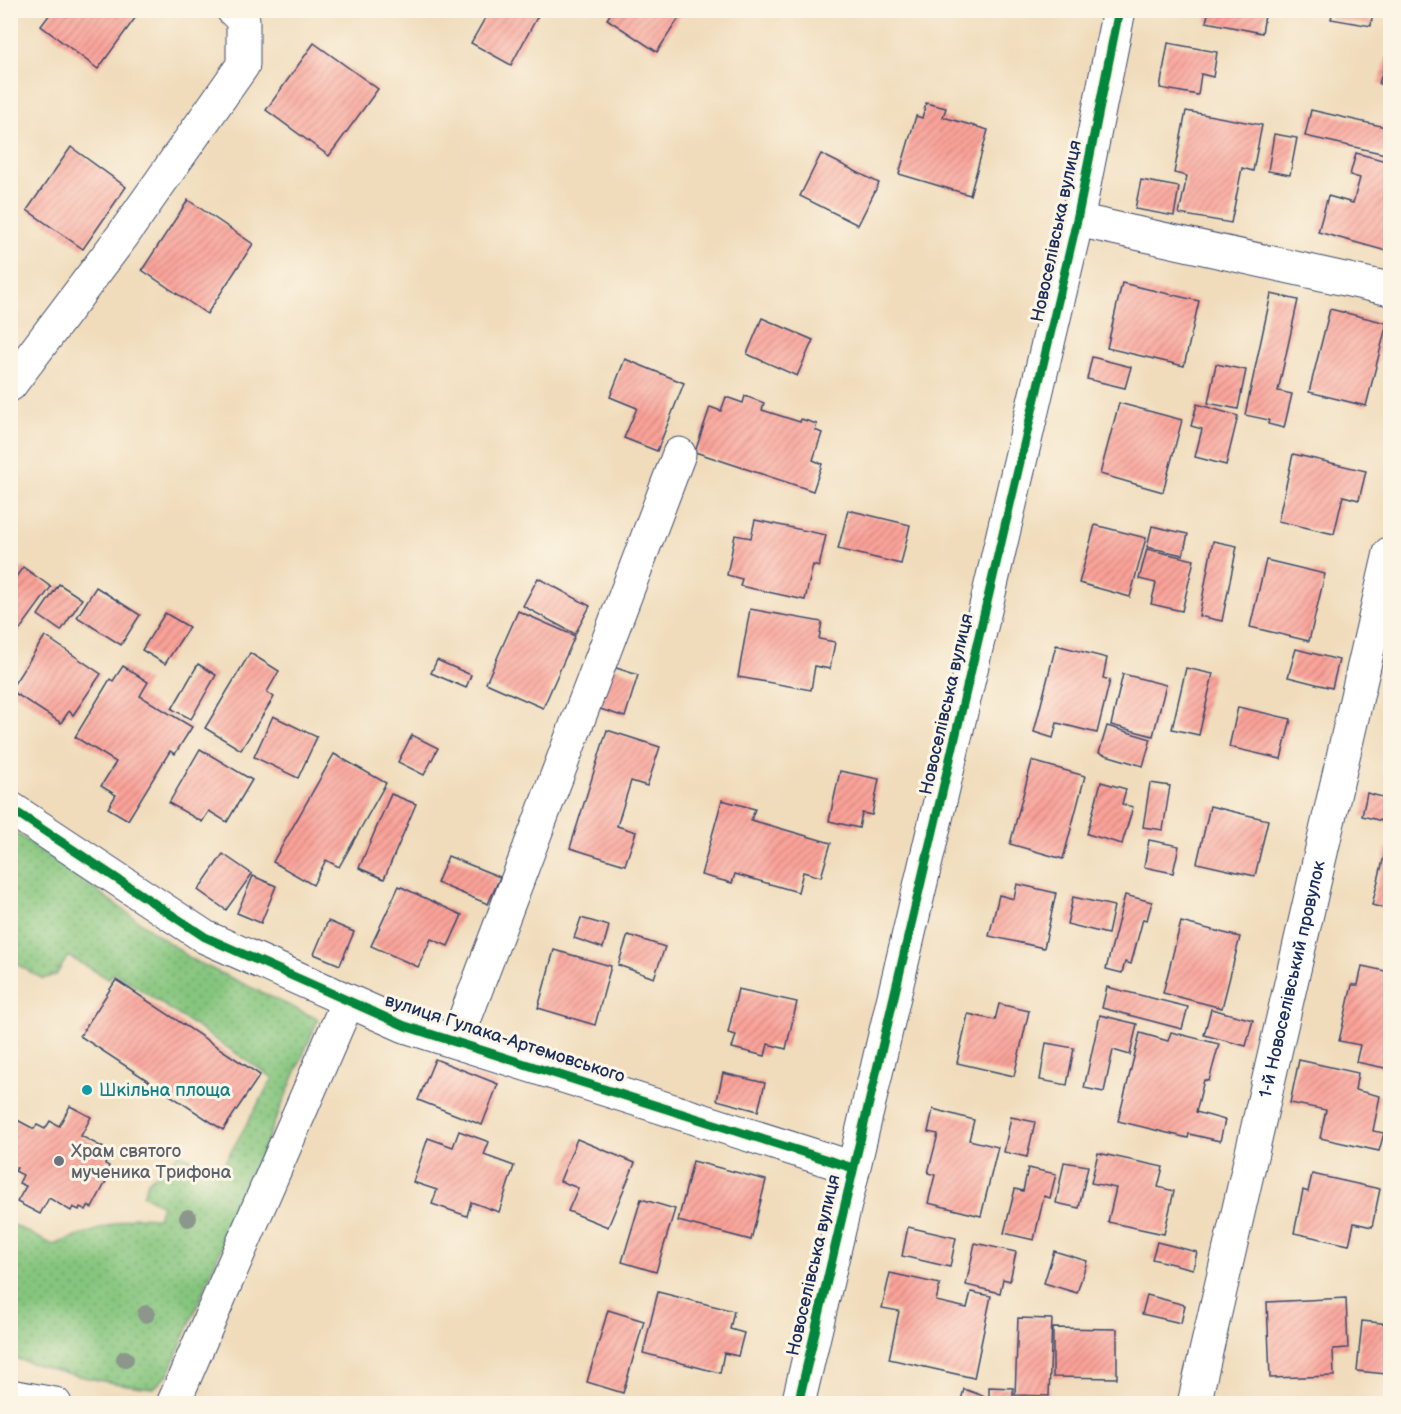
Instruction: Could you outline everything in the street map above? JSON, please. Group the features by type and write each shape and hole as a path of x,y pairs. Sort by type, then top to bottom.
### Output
{"street":[{"path":"10,385 123,235 243,65 243,20 233,10"},
{"name":"Новоселівська вулиця","path":"798,1404 1077,219 1119,10"},
{"path":"1077,219 1390,289"},
{"path":"456,1042 680,454"},
{"name":"1-й Новоселівський провулок","path":"1194,1404 1390,554"},
{"name":"вулиця Гулака-Артемовського","path":"10,808 205,937 405,1026 852,1168"},
{"path":"173,1404 348,1001"},
{"path":"10,1396 55,1404"}],"green space":[{"path":"11,829 193,960 318,1019 169,1373 154,1388 81,1377 11,1357 10,1223 53,1245 134,1217 158,1218 162,1205 143,1195 148,1182 180,1153 218,1174 273,1078 114,972 109,979 68,956 56,975 43,979 11,961"}],"building":[{"path":"53,10 141,10 98,69 41,26"},
{"path":"500,10 541,10 511,65 471,43 488,13 497,17"},
{"path":"613,10 684,10 657,52 607,19"},
{"path":"1209,10 1266,10 1262,33 1206,22"},
{"path":"1333,10 1373,10 1371,26 1331,19"},
{"path":"314,43 378,89 329,156 266,110"},
{"path":"1168,43 1217,52 1213,77 1201,74 1198,95 1160,88"},
{"path":"1390,46 1390,87 1379,84"},
{"path":"926,103 946,108 943,117 988,130 970,195 899,174 916,116 922,118"},
{"path":"1311,110 1390,128 1390,155 1305,136"},
{"path":"1186,111 1262,125 1253,171 1242,168 1231,223 1179,214 1187,176 1174,173"},
{"path":"1274,134 1297,138 1290,175 1268,171"},
{"path":"71,147 126,187 83,249 27,210"},
{"path":"1356,153 1390,162 1390,252 1318,232 1328,196 1353,203 1360,178 1350,175"},
{"path":"821,154 879,183 858,225 800,196"},
{"path":"1141,180 1179,187 1174,216 1135,209"},
{"path":"188,200 253,244 207,314 142,270"},
{"path":"1122,283 1199,301 1184,366 1107,348"},
{"path":"1271,294 1298,300 1278,391 1292,394 1284,428 1268,424 1269,420 1245,415"},
{"path":"1330,309 1387,323 1366,406 1309,392"},
{"path":"762,318 813,340 797,376 747,354"},
{"path":"1092,357 1131,367 1125,388 1087,379"},
{"path":"625,359 684,383 657,451 624,438 637,408 610,397"},
{"path":"1216,364 1246,370 1238,409 1208,403"},
{"path":"745,396 764,403 762,410 800,422 801,419 817,424 815,430 822,433 813,460 822,464 813,491 695,452 710,407 721,411 726,397 743,403"},
{"path":"1119,403 1182,420 1163,492 1100,474"},
{"path":"1197,404 1238,416 1226,465 1195,457 1202,429 1191,426"},
{"path":"1293,454 1366,471 1359,500 1343,496 1334,534 1278,521"},
{"path":"848,510 910,525 901,564 838,549"},
{"path":"755,520 826,535 819,567 813,565 805,600 740,586 742,579 727,575 735,535 751,538"},
{"path":"1095,525 1146,538 1130,597 1079,583"},
{"path":"1152,526 1188,534 1183,555 1147,547"},
{"path":"1213,541 1237,546 1222,621 1199,616"},
{"path":"1147,549 1194,560 1182,611 1151,604 1156,583 1139,579"},
{"path":"1266,560 1325,574 1309,641 1250,627"},
{"path":"23,567 51,587 10,643 10,585"},
{"path":"538,578 590,606 575,634 523,606"},
{"path":"59,584 82,599 61,631 38,615"},
{"path":"96,587 140,615 121,645 77,617"},
{"path":"750,609 822,622 819,639 835,642 830,669 815,666 811,690 738,677"},
{"path":"518,611 575,636 543,708 486,683"},
{"path":"165,613 189,627 165,664 142,650"},
{"path":"45,636 101,674 73,715 69,711 61,723 10,690"},
{"path":"1056,645 1107,658 1103,678 1110,680 1097,733 1057,723 1053,738 1034,732"},
{"path":"1296,649 1339,660 1332,688 1288,677"},
{"path":"250,653 279,671 267,692 274,697 241,750 205,728"},
{"path":"437,660 471,675 466,688 431,673"},
{"path":"198,664 216,675 191,719 172,709"},
{"path":"123,666 148,682 140,696 192,727 175,754 170,751 128,820 108,808 116,795 101,786 116,762 75,737 110,679 113,681"},
{"path":"610,666 638,675 625,717 597,708"},
{"path":"1186,668 1213,674 1199,735 1172,729"},
{"path":"1123,674 1166,685 1153,736 1111,725"},
{"path":"1238,707 1291,719 1281,759 1229,747"},
{"path":"273,716 317,737 298,778 254,757"},
{"path":"1107,726 1151,739 1143,766 1099,753"},
{"path":"607,730 660,747 647,786 631,781 617,826 636,832 625,865 570,848"},
{"path":"412,735 438,748 424,775 398,762"},
{"path":"200,749 252,780 227,822 209,811 202,822 169,803"},
{"path":"334,754 386,783 339,867 326,860 313,885 273,862"},
{"path":"1032,761 1085,776 1063,859 1010,844"},
{"path":"840,771 879,779 872,815 862,813 859,828 829,821"},
{"path":"1101,782 1126,789 1122,804 1133,807 1122,844 1087,834"},
{"path":"1150,783 1170,786 1163,830 1143,827"},
{"path":"1367,793 1390,799 1390,823 1362,816"},
{"path":"391,794 416,804 384,879 359,868"},
{"path":"722,800 755,809 751,820 831,843 821,877 803,872 798,892 735,874 732,883 701,875"},
{"path":"1210,806 1268,820 1255,876 1197,863"},
{"path":"1149,840 1179,846 1173,873 1144,867"},
{"path":"1386,848 1390,849 1390,910 1372,905"},
{"path":"223,854 252,874 226,910 198,890"},
{"path":"448,856 500,877 488,904 437,883"},
{"path":"253,876 276,886 261,923 237,913"},
{"path":"1017,884 1056,893 1044,948 989,936 999,895 1014,899"},
{"path":"399,886 462,915 448,946 431,939 418,967 371,946"},
{"path":"1125,895 1152,902 1147,920 1143,919 1131,964 1125,962 1122,973 1106,969"},
{"path":"1073,897 1114,906 1108,934 1067,924"},
{"path":"581,918 609,926 603,948 574,938"},
{"path":"328,921 354,932 340,965 314,954"},
{"path":"1181,922 1240,937 1222,1008 1163,993"},
{"path":"628,935 665,947 654,978 618,965"},
{"path":"554,950 611,966 595,1025 538,1008"},
{"path":"1362,966 1390,972 1390,1069 1356,1062 1360,1045 1339,1041 1352,985 1358,985"},
{"path":"116,980 260,1075 223,1130 80,1036"},
{"path":"1107,987 1188,1007 1182,1029 1102,1008"},
{"path":"738,989 797,1002 786,1049 768,1044 765,1056 732,1048 736,1035 728,1033"},
{"path":"999,1004 1029,1011 1014,1076 957,1063 968,1014 995,1020"},
{"path":"1211,1009 1253,1020 1246,1046 1204,1035"},
{"path":"1100,1015 1137,1024 1130,1055 1113,1050 1104,1092 1084,1088"},
{"path":"1171,1032 1219,1044 1209,1081 1204,1080 1196,1112 1225,1120 1220,1141 1189,1134 1188,1138 1118,1121 1140,1033 1168,1041"},
{"path":"1046,1043 1074,1048 1067,1085 1040,1080"},
{"path":"435,1059 498,1084 482,1125 418,1100"},
{"path":"1299,1060 1358,1073 1355,1090 1380,1096 1373,1131 1384,1133 1379,1151 1320,1138 1326,1110 1290,1103"},
{"path":"723,1073 765,1083 758,1111 717,1100"},
{"name":"Храм святого мученика Трифона","path":"70,1106 91,1117 81,1136 104,1148 101,1154 108,1158 105,1164 109,1166 106,1172 110,1174 92,1208 88,1206 86,1210 80,1207 79,1210 73,1207 71,1211 49,1198 40,1214 17,1202 26,1186 19,1183 23,1175 15,1171 17,1168 10,1165 10,1116 34,1129 37,1125 45,1129 50,1121 59,1126"},
{"path":"933,1109 974,1120 969,1140 998,1147 981,1216 928,1203 935,1175 928,1173 938,1134 928,1132"},
{"path":"1011,1117 1035,1122 1027,1157 1004,1152"},
{"path":"459,1131 489,1142 484,1155 514,1166 499,1212 471,1202 467,1216 432,1204 437,1190 413,1182 428,1138 453,1147"},
{"path":"577,1139 635,1163 608,1227 568,1211 578,1188 560,1181"},
{"path":"1098,1153 1163,1167 1158,1187 1174,1191 1164,1234 1108,1222 1116,1188 1091,1183"},
{"path":"693,1161 766,1180 751,1240 678,1221"},
{"path":"1064,1162 1088,1166 1079,1208 1056,1203"},
{"path":"1028,1168 1056,1174 1050,1198 1044,1196 1034,1240 1004,1233 1015,1189 1023,1191"},
{"path":"1312,1174 1380,1189 1372,1227 1354,1223 1349,1245 1294,1233 1303,1190 1308,1192"},
{"path":"641,1199 675,1209 656,1272 622,1262"},
{"path":"908,1227 956,1238 950,1267 902,1256"},
{"path":"1157,1242 1197,1252 1193,1269 1152,1259"},
{"path":"975,1243 1016,1252 1010,1281 1003,1279 1000,1293 966,1285"},
{"path":"1054,1251 1087,1261 1077,1293 1044,1283"},
{"path":"890,1273 940,1284 936,1301 967,1308 971,1292 991,1296 974,1378 889,1359 899,1311 882,1308"},
{"path":"658,1292 734,1311 730,1329 744,1333 738,1356 724,1353 720,1373 643,1353"},
{"path":"1147,1295 1185,1305 1181,1323 1142,1314"},
{"path":"1346,1298 1348,1348 1333,1349 1334,1376 1270,1378 1267,1302"},
{"path":"608,1310 644,1321 623,1393 587,1382"},
{"path":"1018,1318 1052,1319 1049,1396 1015,1395"},
{"path":"1362,1321 1390,1324 1386,1374 1357,1371"},
{"path":"1053,1328 1117,1329 1117,1378 1053,1377"},
{"path":"989,1387 1013,1388 1013,1404 989,1404"},
{"path":"964,1389 986,1397 984,1404 960,1404"}],"cycle path":[{"path":"798,1404 1077,220 1119,10"},
{"path":"10,808 205,937 405,1026 853,1168"}],"place":[{"name":"Шкільна площа","path":"87,1090"},
{"name":"Храм святого мученика Трифона","path":"59,1161"}]}
